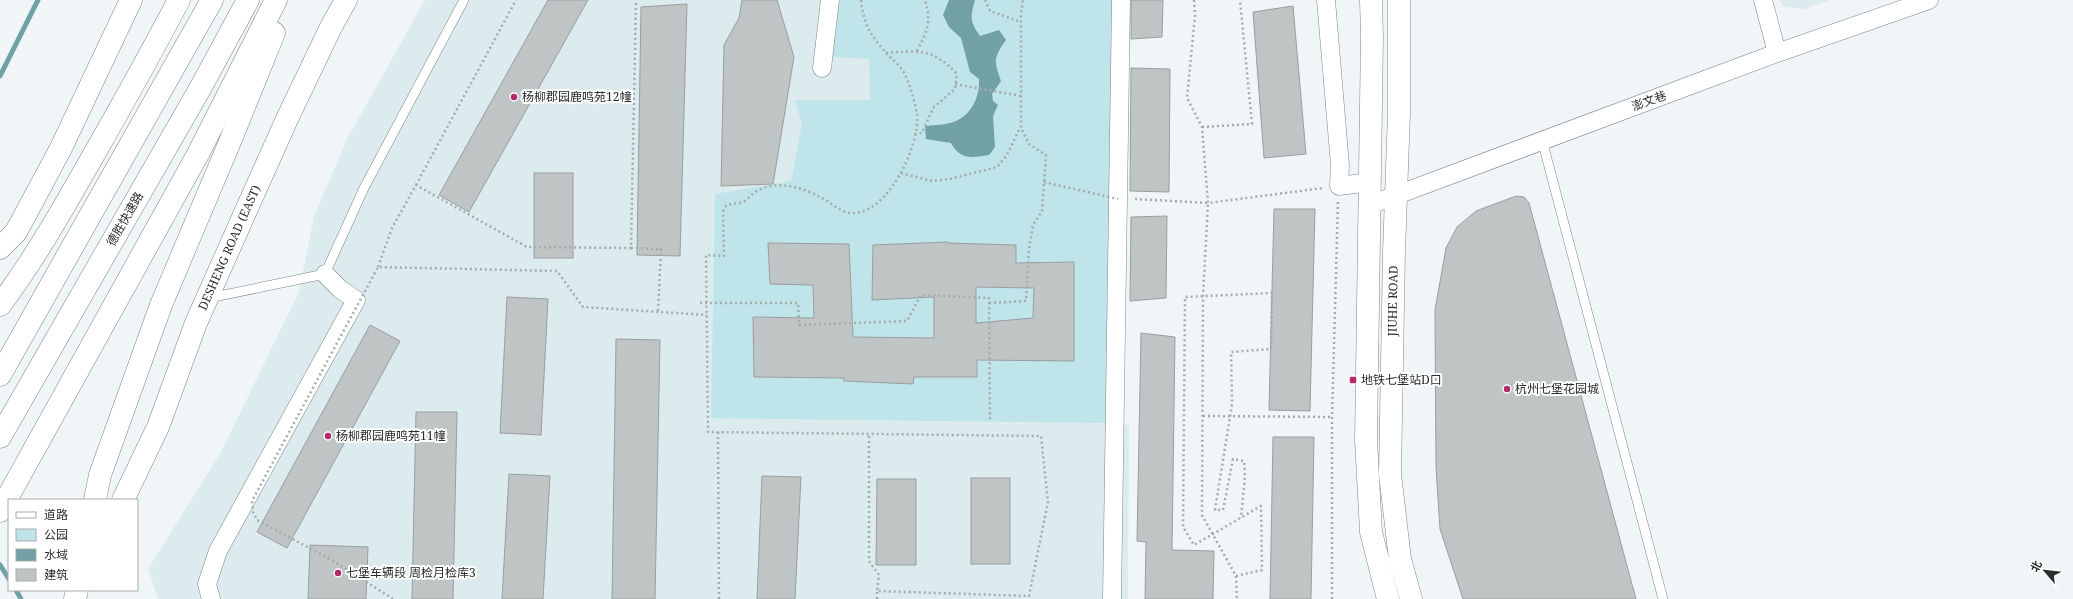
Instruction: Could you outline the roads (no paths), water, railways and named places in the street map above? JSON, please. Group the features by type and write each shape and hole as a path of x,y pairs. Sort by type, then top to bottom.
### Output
{"main road":[{"path":"0,248 16,232 61,148 130,0"},
{"path":"0,305 23,275 52,227 141,71 179,0"},
{"path":"0,375 212,0"},
{"name":"德胜快速路","path":"0,438 201,87 248,0"},
{"path":"0,511 198,154 276,0"},
{"path":"95,499 100,475 161,305 230,144 286,0"},
{"path":"331,27 338,0"},
{"name":"DESHENG ROAD (EAST)","path":"122,499 158,427 196,323 287,119 331,27 346,0"},
{"name":"JIUHE ROAD","path":"1371,0 1370,204 1366,440 1370,532 1388,599"},
{"name":"JIUHE ROAD","path":"1398,0 1400,112 1396,195 1390,474 1400,559 1411,599"}],"street":[{"path":"822,68 830,0"},
{"path":"1112,599 1126,199 1121,0"},
{"path":"1326,0 1340,165 1339,186 1370,182"},
{"path":"1763,0 1777,53"},
{"name":"澎文巷","path":"1370,204 1777,53 1929,0"},
{"path":"212,599 207,584 218,551 356,300 340,289 325,274"}],"lane":[{"path":"207,298 325,274 364,188 464,0"},
{"path":"1542,140 1663,599"}],"water":[{"path":"949,0 975,0 972,11 972,19 974,27 980,36 999,30 1006,40 999,51 996,60 1001,81 992,94 993,101 998,105 993,116 995,147 989,155 972,157 962,155 951,143 926,139 925,126 941,125 962,118 971,109 978,92 979,79 970,72 961,38 949,27 943,15"}],"waterway":[{"path":"0,76 38,0"},
{"path":"0,565 8,577"},
{"path":"17,591 21,599"}],"place":[{"name":"杨柳郡园鹿鸣苑12幢","path":"514,97"},
{"name":"地铁七堡站D口","path":"1353,380"},
{"name":"杭州七堡花园城","path":"1507,389"},
{"name":"杨柳郡园鹿鸣苑11幢","path":"328,436"},
{"name":"七堡车辆段 周检月检库3","path":"338,573"}]}
